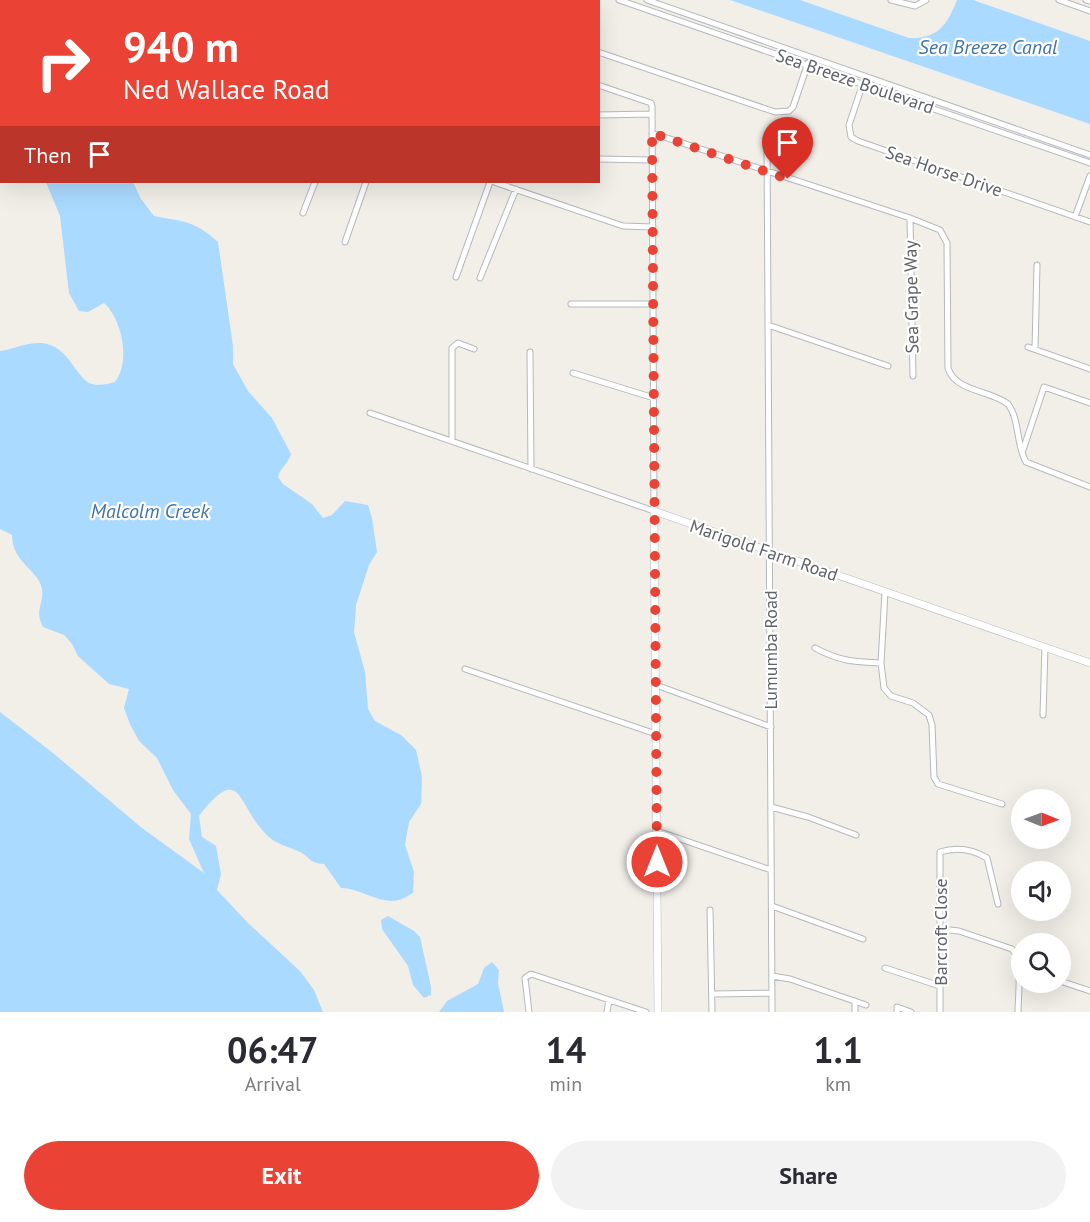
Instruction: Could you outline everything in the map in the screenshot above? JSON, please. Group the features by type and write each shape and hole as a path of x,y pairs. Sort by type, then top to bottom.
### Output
{"street":[{"name":"Sea Breeze Boulevard","path":"619,0 1090,163"},
{"name":"Sea Breeze Boulevard","path":"647,0 1090,155"},
{"path":"891,0 915,6 926,0"},
{"path":"1059,0 1090,11"},
{"path":"600,53 776,112 789,111 793,107 810,57"},
{"path":"862,84 865,76"},
{"name":"Sea Horse Drive","path":"862,84 849,125 851,137 1090,222"},
{"path":"600,86 652,104 658,1012"},
{"path":"600,116 652,114"},
{"path":"652,133 940,230 945,238 950,374 958,382 1008,404 1013,411 1024,460 1029,464 1090,487"},
{"name":"Lumumba Road","path":"767,144 772,1012"},
{"path":"600,159 652,160"},
{"path":"1075,217 1090,176"},
{"path":"303,213 315,183"},
{"path":"345,242 366,183"},
{"path":"456,277 492,183"},
{"path":"495,183 623,226 653,227"},
{"path":"480,278 516,189"},
{"name":"Sea Grape Way","path":"910,218 913,376"},
{"path":"1035,350 1037,265"},
{"path":"572,304 653,304"},
{"path":"768,325 888,366"},
{"path":"452,441 452,348 458,343 474,349"},
{"path":"1028,347 1090,369"},
{"path":"530,352 531,469"},
{"path":"573,373 654,398"},
{"path":"1022,453 1044,387 1090,403"},
{"name":"Marigold Farm Road","path":"370,413 1090,663"},
{"path":"885,592 881,663 884,688 891,696 913,703 929,715 932,725 934,777 938,784 1002,804"},
{"path":"1043,715 1045,647"},
{"path":"815,648 832,657 852,662 881,663"},
{"path":"465,669 656,734"},
{"path":"656,685 771,727"},
{"path":"771,807 808,817 856,835"},
{"path":"657,831 771,870"},
{"name":"Barcroft Close","path":"940,1012 940,852 960,849 987,858 998,904"},
{"path":"772,906 863,939"},
{"path":"711,910 712,1012"},
{"path":"940,929 959,932 1011,949"},
{"path":"885,968 940,986"},
{"path":"529,1012 524,984 525,978 531,974 646,1012"},
{"path":"772,976 790,978 866,1005"},
{"path":"1071,985 1090,991"},
{"path":"712,994 772,993"},
{"path":"1018,1012 1019,993"},
{"path":"606,1012 609,1000"},
{"path":"855,1001 855,1012"},
{"path":"897,1012 897,1007 911,1012"}],"water":[{"name":"Sea Breeze Canal","path":"730,0 800,0 909,38 919,38 940,29 957,0 973,0 1090,41 1090,124"},
{"name":"Malcolm Creek","path":"46,183 133,183 141,199 154,216 195,226 218,242 233,346 233,364 248,391 272,418 291,454 278,477 283,484 312,504 323,518 332,515 345,501 368,505 377,552 369,565 356,605 354,632 365,672 368,709 375,721 401,735 416,750 422,777 421,804 409,822 405,845 414,872 413,893 392,901 341,888 324,864 313,861 268,836 255,821 243,800 231,790 223,792 213,800 199,816 202,837 216,846 221,874 217,890 249,924 300,971 314,990 323,1012 0,1012 0,712 142,828 204,873 189,839 191,814 173,790 157,758 139,741 130,724 124,708 129,689 109,684 78,656 64,635 43,627 39,616 42,595 40,582 16,553 12,535 0,529 0,351 31,344 52,345 66,356 86,381 95,385 115,382 123,363 120,330 110,310 104,303 88,312 79,311 69,293 60,216"},
{"path":"388,916 420,937 431,995 424,998 413,985 408,966 382,929 381,920"},
{"path":"492,962 499,970 498,983 504,1012 439,1012 447,1001 478,984 484,968"}],"route":[{"path":"657,862 652,133 788,179"}]}
